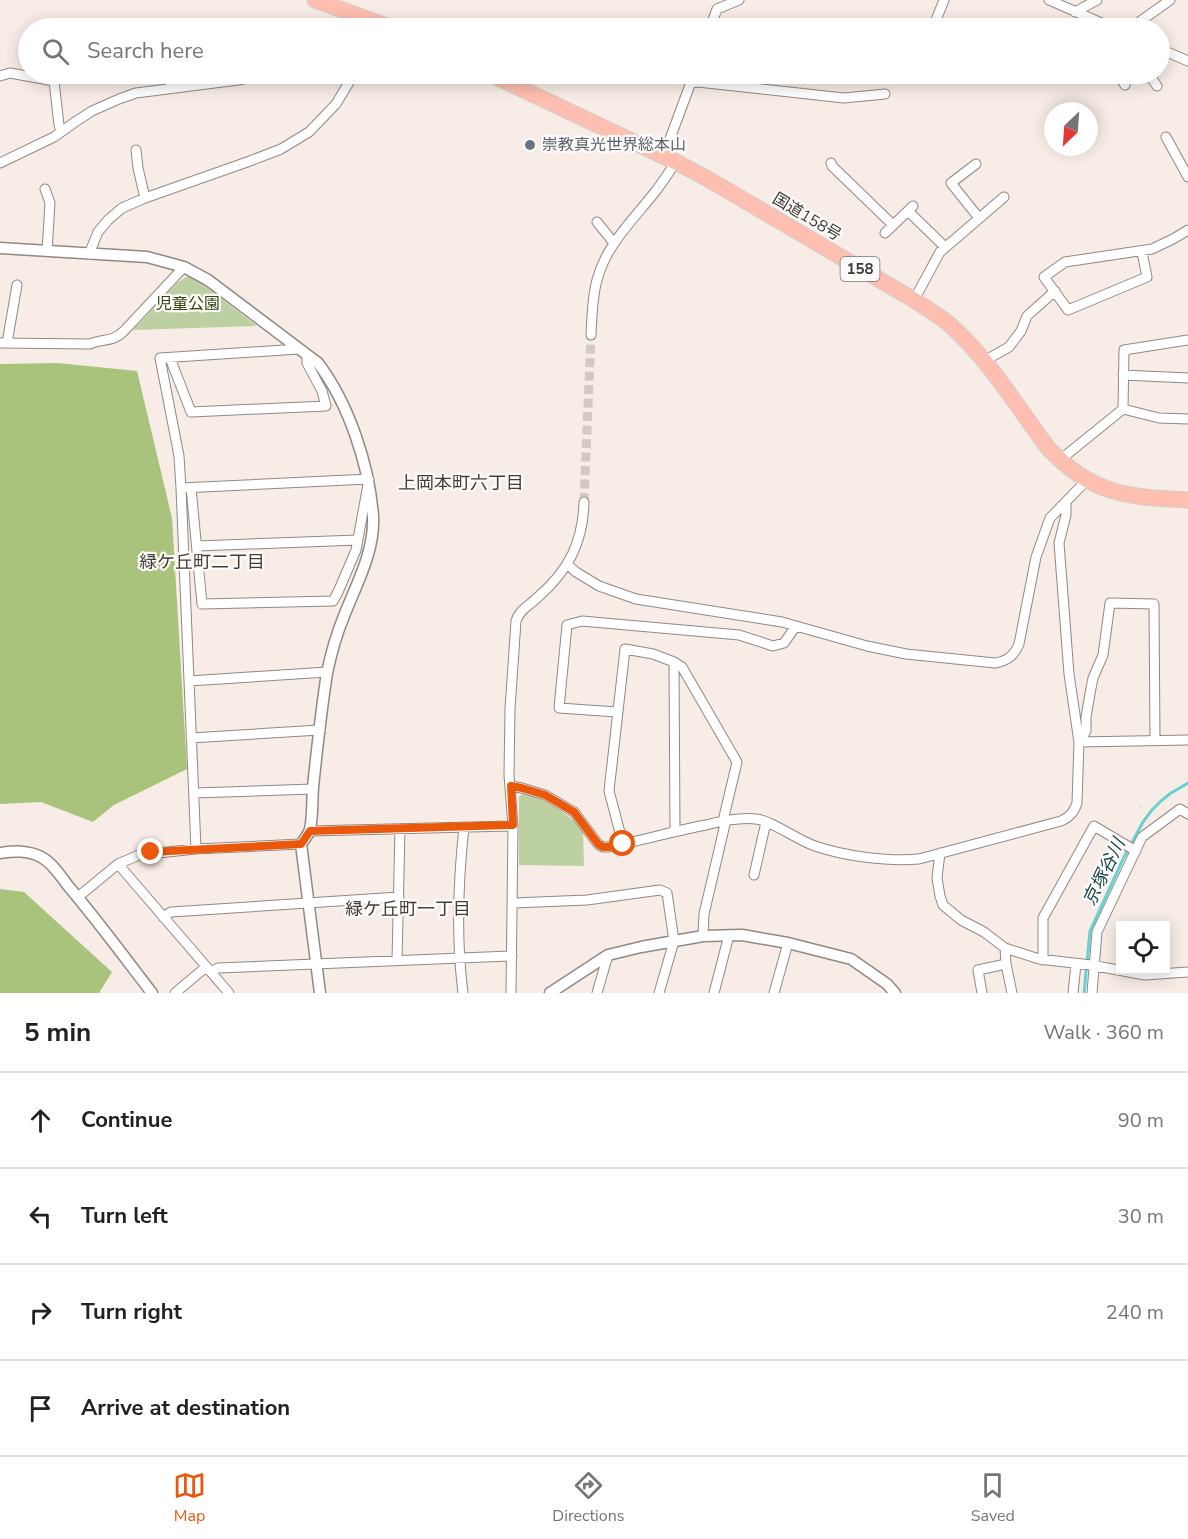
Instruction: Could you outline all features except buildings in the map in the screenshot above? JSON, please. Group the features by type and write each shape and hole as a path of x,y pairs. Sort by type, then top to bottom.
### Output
{"highway":[{"path":"315,0 357,18"},
{"name":"国道158号","path":"511,84 708,179 914,300 949,324 984,361 1049,449 1087,480 1122,495 1188,500"}],"street":[{"path":"714,18 717,9 739,0"},
{"path":"937,18 944,0"},
{"path":"1049,0 1090,18"},
{"path":"1076,12 1097,0"},
{"path":"1145,18 1170,0"},
{"path":"1170,54 1188,61"},
{"path":"0,75 18,74"},
{"path":"54,84 59,125 62,132"},
{"path":"170,84 172,88"},
{"path":"0,163 54,137 92,111 119,99 136,93 205,84"},
{"path":"89,254 98,232 122,208 281,149 309,132 328,113 348,84"},
{"path":"591,335 596,282 606,254 657,190 670,159 690,84"},
{"path":"718,84 844,98 885,94"},
{"path":"1166,137 1188,177"},
{"path":"136,150 145,198"},
{"path":"831,163 893,225"},
{"path":"976,164 951,183 979,218"},
{"path":"45,189 50,203 47,251"},
{"path":"914,300 940,252 1004,197"},
{"path":"885,233 910,209 945,247"},
{"path":"597,222 614,243"},
{"path":"1142,252 1147,277 1068,310 1044,277 1065,262 1142,252 1164,244 1188,230"},
{"path":"0,248 147,257 184,267 208,280 318,363 330,379 354,431 369,479 373,519 371,539 358,582 334,643 327,672 310,831 301,844 320,993"},
{"path":"17,285 4,343 90,344 119,336 184,267"},
{"path":"984,361 1009,347 1021,331 1027,316 1055,291"},
{"path":"1123,409 1124,350 1188,340"},
{"path":"303,352 160,358 197,546 202,604 333,601 356,550 369,479"},
{"path":"170,358 191,412 326,406 322,391 303,352"},
{"path":"1123,375 1188,378"},
{"path":"1060,460 1123,409"},
{"path":"1123,409 1159,418 1188,419"},
{"path":"186,488 369,479"},
{"path":"567,564 599,586 636,598 782,622 867,646 906,654 994,663 1013,655 1019,644 1036,557 1053,513 1087,480"},
{"path":"186,488 189,681 196,849"},
{"path":"511,993 513,825 509,775 510,709 517,616 555,581 567,564 579,539 584,502"},
{"path":"511,786 545,795 574,812 598,844 603,847 724,821 756,819 814,846 847,854 905,861 1069,818 1077,803 1079,742 1069,674 1059,543 1066,514 1066,502"},
{"path":"197,546 358,540"},
{"path":"1079,742 1086,731 1086,717 1093,678 1103,655 1110,603 1154,604 1155,740"},
{"path":"618,712 559,708 567,626 582,621 699,631 739,635 773,646 784,643 796,626"},
{"path":"623,844 609,791 625,649 653,654 682,667 737,762 704,914 703,936"},
{"path":"674,662 675,831"},
{"path":"189,681 327,672"},
{"path":"191,738 320,730"},
{"path":"1079,742 1188,740"},
{"path":"194,793 313,789"},
{"path":"1092,993 1097,932 1142,837 1180,809 1188,814"},
{"path":"754,875 766,822"},
{"path":"310,831 513,825"},
{"path":"1043,960 1043,918 1094,826 1136,851"},
{"path":"463,993 459,958 461,856 464,827"},
{"path":"397,960 400,829"},
{"path":"78,897 118,864 145,854 301,844"},
{"path":"0,853 29,852 42,857 50,864 152,993"},
{"path":"940,853 938,878 943,905 961,920 984,932 1005,948 1043,960 1145,975 1188,972"},
{"path":"118,864 229,993"},
{"path":"513,903 587,900 660,890 667,893 674,941 659,993"},
{"path":"163,916 171,912 399,897"},
{"path":"714,993 729,935"},
{"path":"550,993 608,955 703,936 742,935 788,943 851,959 887,984 895,993"},
{"path":"774,993 788,943"},
{"path":"1005,948 1012,993"},
{"path":"597,993 608,955"},
{"path":"175,993 209,969 218,968 512,956"},
{"path":"982,993 978,970 1006,964"},
{"path":"1073,993 1078,964"}],"green space":[{"name":"児童公園","path":"186,277 198,281 257,326 133,330 177,283"},
{"path":"57,363 137,371 172,518 187,769 114,805 93,822 41,802 0,804 0,364"},
{"path":"524,792 555,808 583,829 584,866 519,865 519,797"},
{"path":"0,889 24,892 112,972 99,993 0,993"}],"waterway":[{"name":"京塚谷川","path":"1084,993 1090,931 1123,859 1152,810 1171,793 1188,783"}],"tunnel":[{"path":"584,502 591,335"}],"place":[{"name":"崇教真光世界総本山","path":"530,145"}],"district":[{"name":"上岡本町六丁目","path":"461,483"},
{"name":"緑ケ丘町二丁目","path":"202,562"},
{"name":"緑ケ丘町一丁目","path":"408,909"}],"route":[{"path":"151,852 301,844 310,831 513,825 511,786 545,795 574,812 598,844 603,847 623,844"}]}
